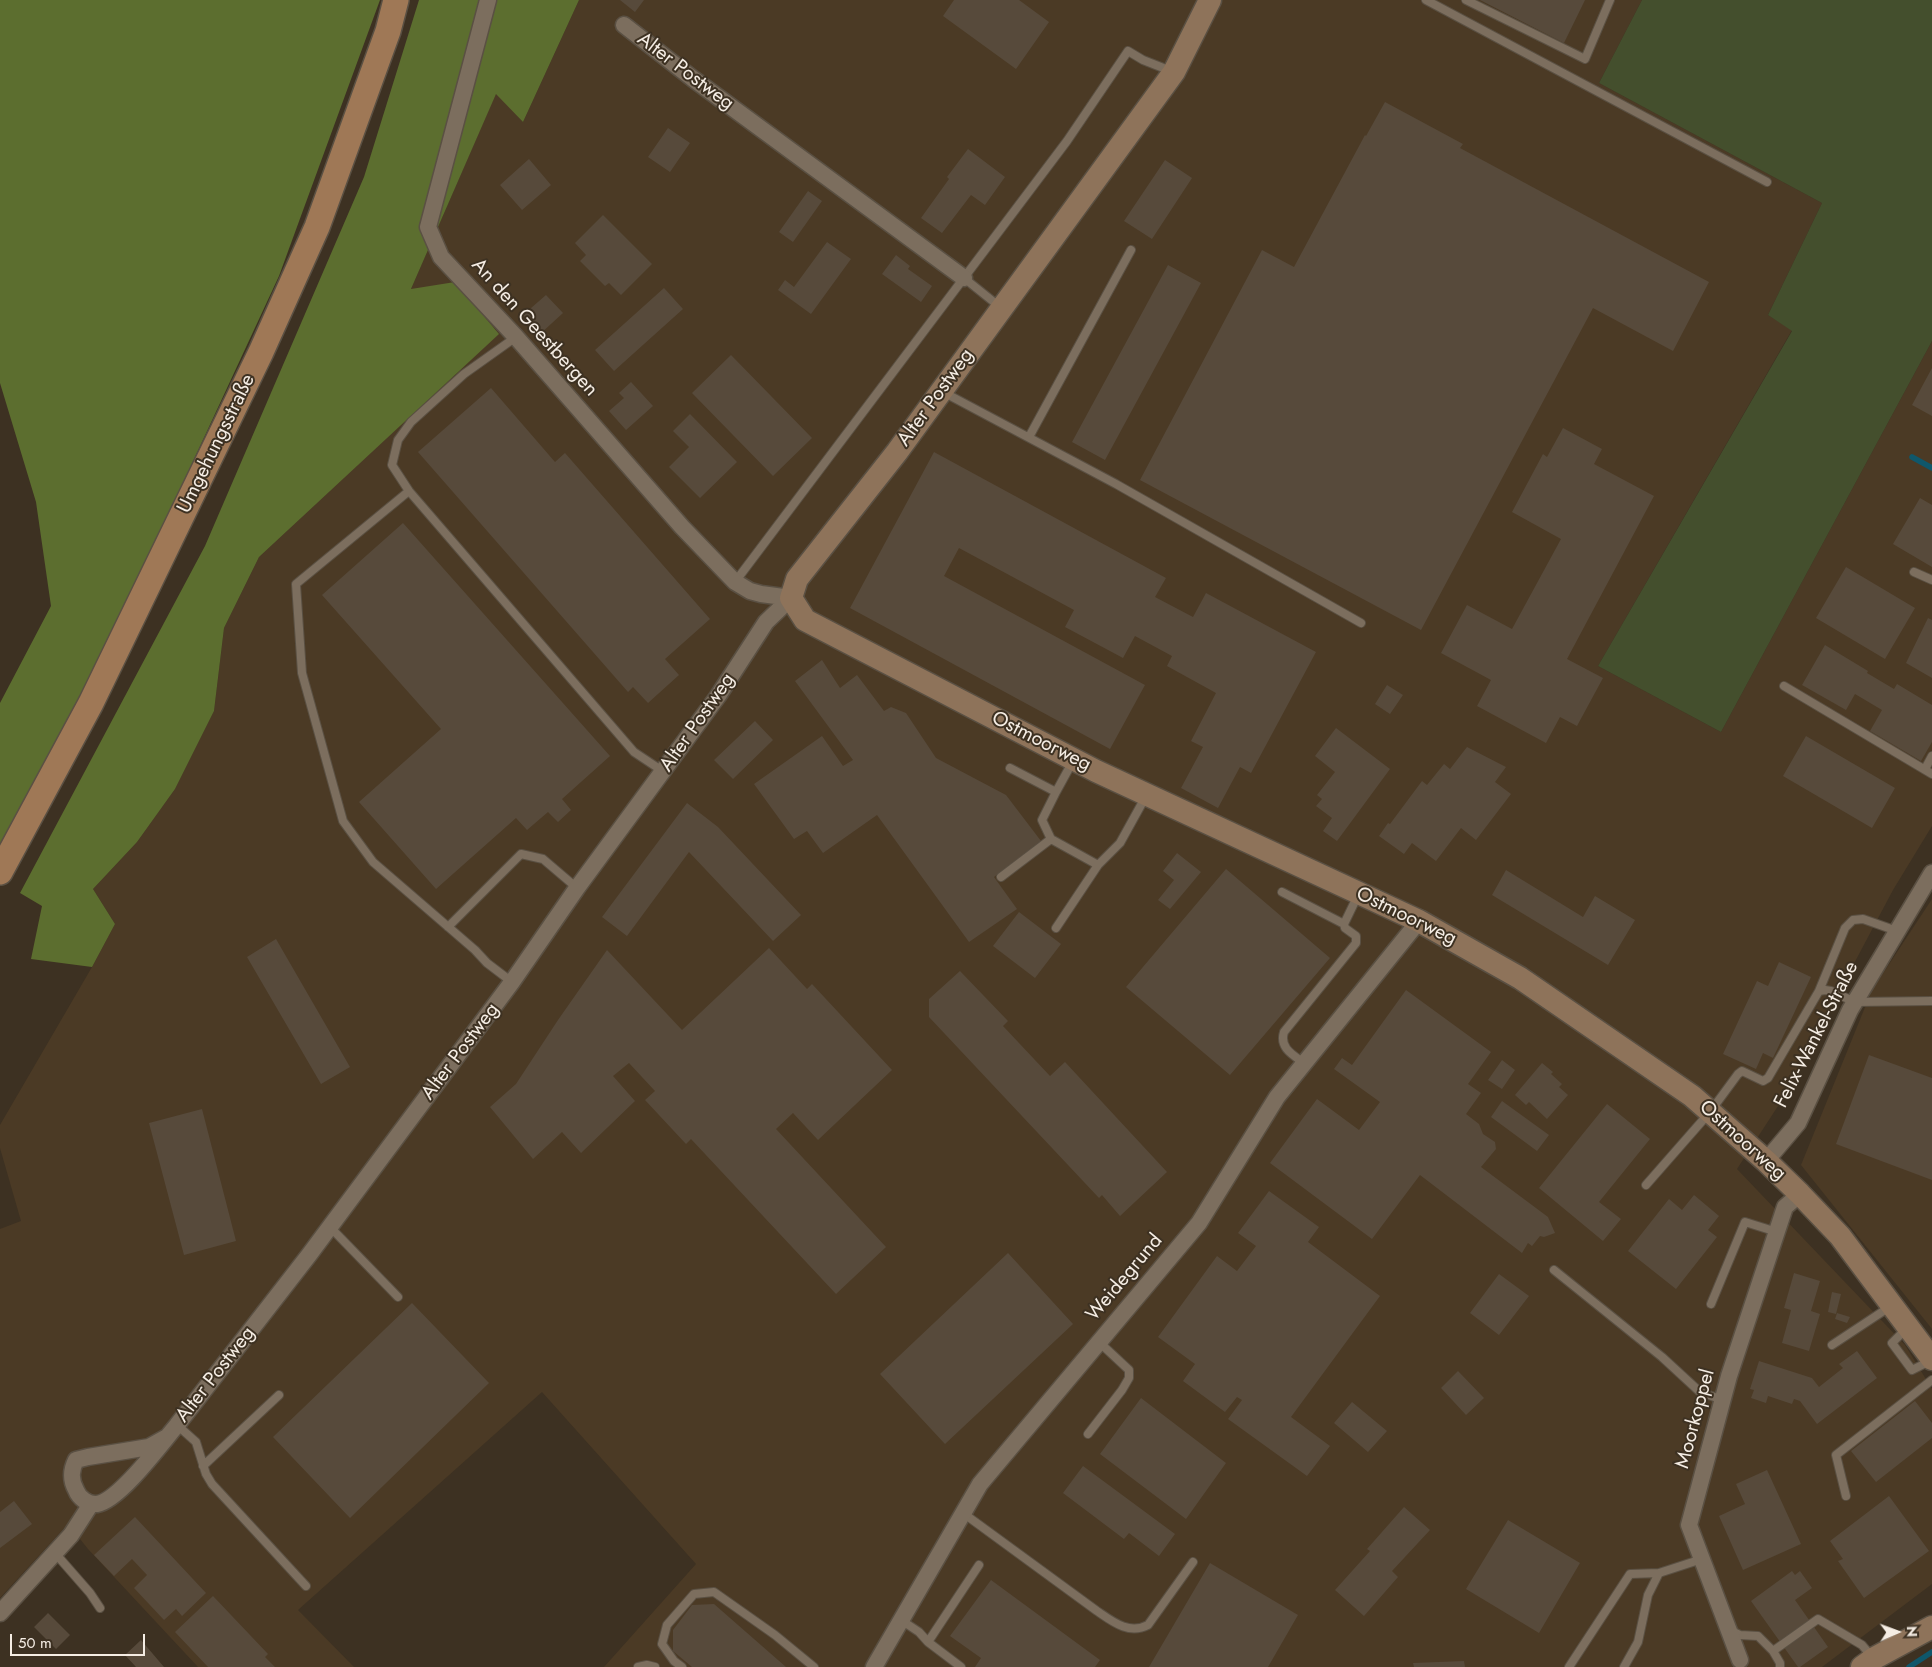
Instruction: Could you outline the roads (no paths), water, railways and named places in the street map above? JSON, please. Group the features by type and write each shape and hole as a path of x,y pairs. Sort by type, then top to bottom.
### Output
{"main road":[{"name":"Umgehungsstraße","path":"0,872 91,703 262,352 317,227 388,31 396,0"}],"street":[{"name":"An den Geestbergen","path":"488,0 428,227 441,256 516,337 682,527 735,582 750,591 791,598"},
{"name":"Alter Postweg","path":"172,1431 149,1448 76,1460 72,1469 72,1478 76,1491 91,1504 98,1504 117,1493 172,1431 249,1334 512,982 577,888 718,696 766,622 791,598 797,579 897,452 1174,72 1210,0"},
{"name":"Alter Postweg","path":"624,25 692,78 964,278"},
{"name":"Ostmoorweg","path":"791,598 805,620 1074,760 1419,921 1520,978 1692,1096 1766,1161 1840,1236 1932,1360"},
{"name":"Felix-Wankel-Straße","path":"1766,1161 1798,1123 1855,1002 1932,873"},
{"name":"Weidegrund","path":"874,1667 980,1484 1199,1223 1277,1097 1419,921"},
{"name":"Moorkoppel","path":"1740,1660 1689,1525 1723,1400 1785,1207 1800,1194"},
{"path":"0,1613 71,1535 91,1504"},
{"path":"1867,1663 1932,1627"}],"lane":[{"path":"1426,0 1768,182"},
{"path":"1466,0 1585,59 1610,0"},
{"path":"735,582 1067,141 1128,51 1143,60 1174,72"},
{"path":"1028,437 1131,250"},
{"path":"964,278 1002,309"},
{"path":"516,337 464,374 411,422 398,440 392,465 409,491 634,752 664,772"},
{"path":"941,391 1116,484 1362,623"},
{"path":"409,491 296,584 302,673 343,821 373,862 475,950 487,963 512,982"},
{"path":"1914,572 1932,580"},
{"path":"1784,686 1929,771 1932,756"},
{"path":"1074,760 1042,820 1051,839 1098,865"},
{"path":"1010,768 1056,792"},
{"path":"1056,928 1098,865 1120,843 1147,795"},
{"path":"1001,877 1051,839"},
{"path":"448,927 521,854 544,859 577,888"},
{"path":"1282,892 1344,924 1345,928 1356,936 1356,943 1284,1032 1282,1038 1286,1048 1304,1063"},
{"path":"1344,924 1358,893"},
{"path":"1646,1185 1710,1112 1740,1072 1763,1081 1768,1078 1819,991 1845,928 1853,920 1862,919 1897,931"},
{"path":"1819,991 1831,991 1855,1002 1932,1001"},
{"path":"1711,1304 1745,1222 1777,1232"},
{"path":"330,1227 398,1297"},
{"path":"1554,1270 1662,1357 1700,1392 1723,1400"},
{"path":"1832,1345 1893,1305"},
{"path":"1088,1434 1129,1378 1129,1370 1099,1342"},
{"path":"1846,1496 1836,1455 1932,1380"},
{"path":"203,1466 279,1395"},
{"path":"172,1431 196,1442 203,1466 212,1484 306,1586"},
{"path":"963,1513 1097,1612 1118,1625 1131,1629 1142,1628 1148,1625 1193,1562"},
{"path":"55,1553 90,1593 100,1608"},
{"path":"1569,1667 1630,1574 1659,1573 1702,1559"},
{"path":"928,1642 979,1565"},
{"path":"1624,1667 1638,1642 1648,1595 1659,1573"},
{"path":"682,1667 674,1661 662,1644 667,1625 694,1594 714,1592 775,1635 814,1667"},
{"path":"1773,1651 1818,1619 1862,1645 1867,1663"},
{"path":"901,1620 919,1632 928,1642 961,1667"},
{"path":"1728,1628 1740,1635 1758,1636 1773,1651 1780,1663 1780,1667"},
{"path":"638,1667 647,1665 655,1667"}],"waterway":[{"path":"1912,457 1932,468"},
{"path":"1909,1667 1932,1652"}]}
